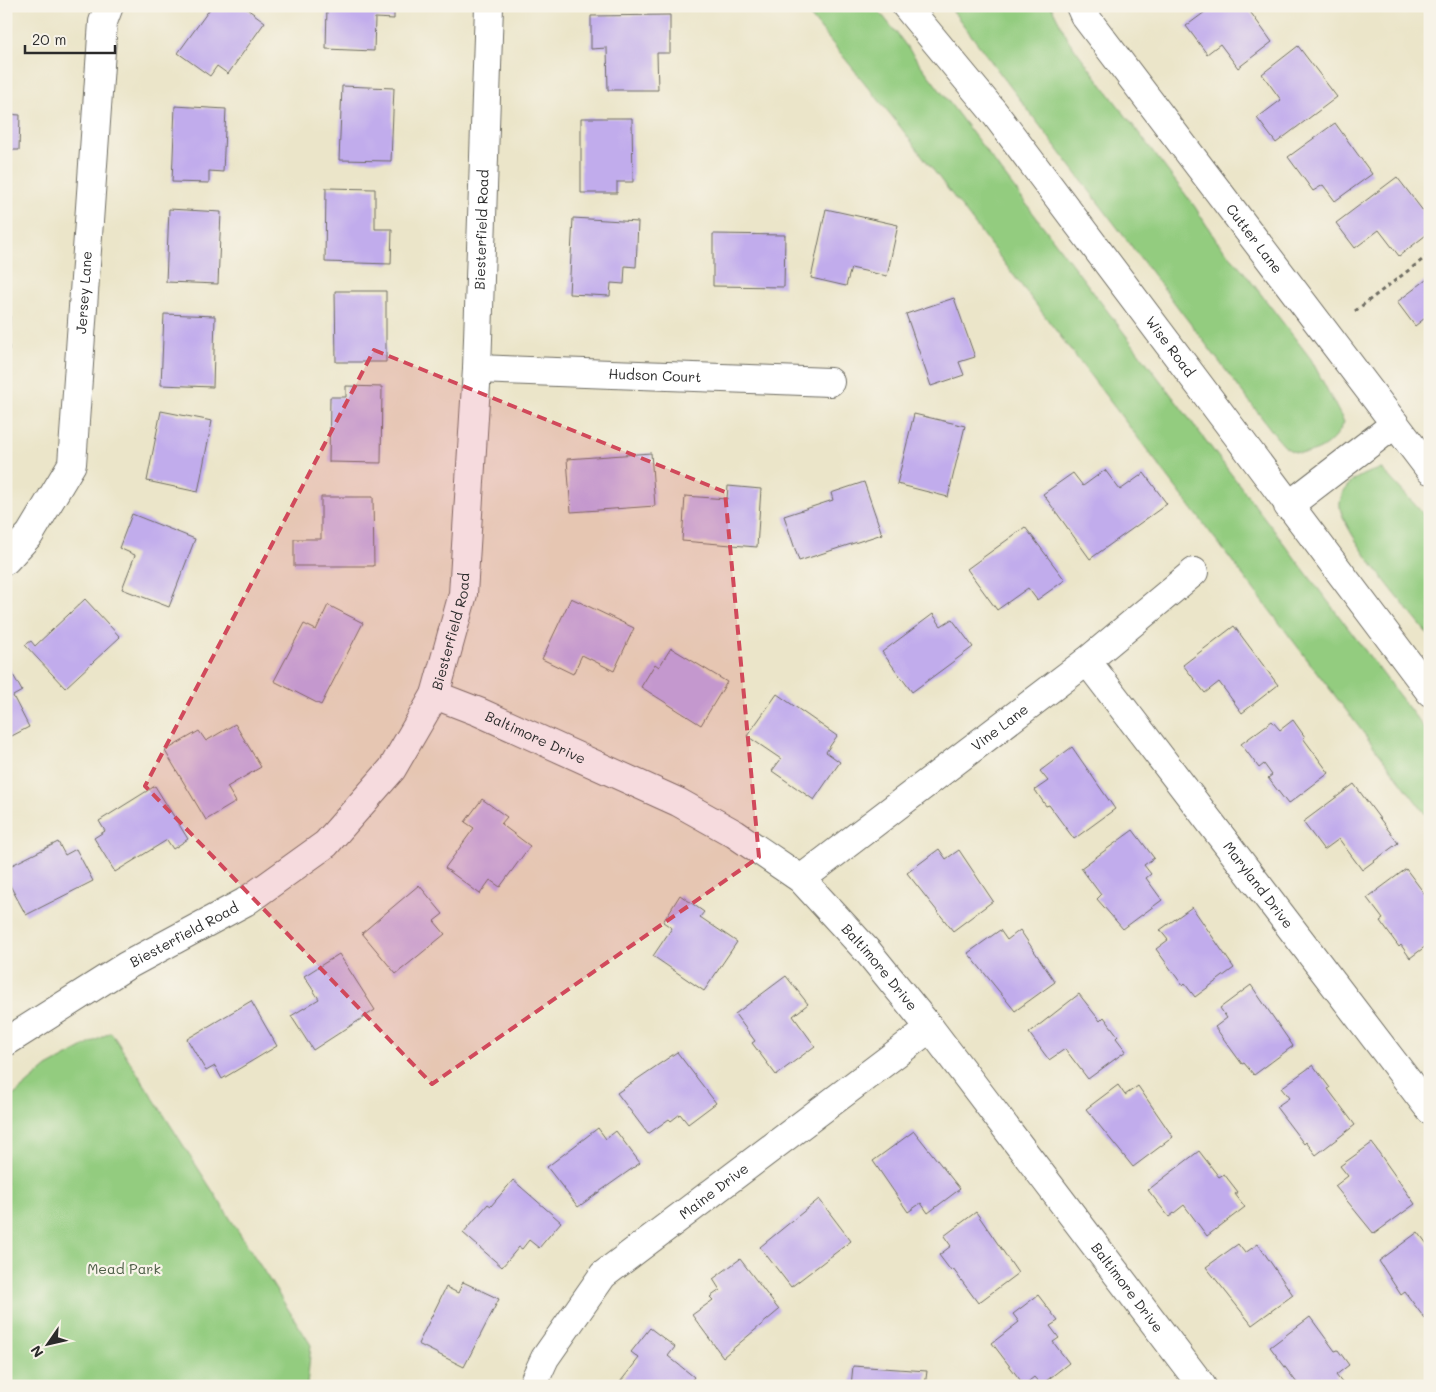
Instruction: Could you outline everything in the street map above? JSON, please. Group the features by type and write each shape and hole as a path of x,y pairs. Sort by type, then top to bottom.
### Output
{"street":[{"name":"Jersey Lane","path":"6,560 30,534 72,464 103,22 109,6"},
{"name":"Biesterfield Road","path":"6,1042 126,966 245,902 326,844 392,769 436,695 463,594 478,369 489,6"},
{"name":"Wise Road","path":"906,6 993,112 1430,692"},
{"name":"Cutter Lane","path":"1080,6 1084,15 1430,470"},
{"name":"Hudson Court","path":"478,369 830,382"},
{"path":"1288,506 1395,424"},
{"name":"Vine Lane","path":"801,879 1087,661 1194,572"},
{"name":"Maryland Drive","path":"1087,661 1430,1110"},
{"name":"Baltimore Drive","path":"436,695 479,712 678,802 735,834 801,879 869,953 930,1028 1202,1386"},
{"name":"Maine Drive","path":"532,1386 550,1350 603,1275 930,1028"}],"path":[{"path":"1355,311 1430,254"}],"highlighted area":[{"path":"374,350 725,492 759,857 432,1084 145,786"}],"green space":[{"path":"802,6 875,6 898,35 1430,736 1430,820 895,120"},
{"path":"949,6 1051,6 1069,41 1195,207 1216,240 1240,267 1311,359 1344,422 1329,443 1315,451 1299,453 1288,449 1278,439"},
{"path":"1382,469 1430,521 1430,637 1362,550 1342,514 1340,502 1345,489 1362,475"},
{"name":"Mead Park","path":"111,1032 311,1345 307,1386 6,1386 6,1102 47,1067"}],"building":[{"path":"212,6 243,6 265,22 228,74 217,66 210,76 178,53"},
{"path":"327,6 394,6 394,19 375,18 374,51 326,49"},
{"path":"1213,6 1246,6 1272,42 1238,68 1220,44 1207,54 1186,26"},
{"path":"670,15 670,53 657,53 658,90 608,90 607,48 591,49 591,16"},
{"path":"1298,46 1337,97 1276,143 1257,118 1281,100 1262,74"},
{"path":"342,86 394,88 391,161 339,160"},
{"path":"175,106 226,109 223,172 209,171 209,183 172,182"},
{"path":"6,114 20,115 19,150 6,150"},
{"path":"581,118 632,118 633,182 617,182 617,193 581,193"},
{"path":"1335,123 1372,174 1335,201 1323,185 1313,191 1288,157"},
{"path":"1397,177 1430,220 1430,232 1399,256 1379,230 1355,248 1336,223"},
{"path":"6,180 9,180 10,254 6,254"},
{"path":"326,188 375,189 375,229 392,229 391,264 325,262"},
{"path":"169,209 221,212 218,284 166,282"},
{"path":"826,209 898,225 887,276 851,268 846,286 811,278"},
{"path":"573,218 638,222 636,267 625,266 624,284 611,283 610,296 569,294"},
{"path":"713,234 785,235 784,287 713,286"},
{"path":"1430,277 1430,314 1415,326 1397,302"},
{"path":"335,291 386,291 386,362 336,362"},
{"path":"954,298 975,357 959,362 964,375 931,386 906,314"},
{"path":"164,314 215,316 213,387 161,385"},
{"path":"6,315 10,315 9,350 6,350"},
{"path":"346,386 382,387 381,463 329,462 330,397 346,397"},
{"path":"161,411 212,421 198,492 147,481"},
{"path":"914,414 965,426 948,497 897,484"},
{"path":"651,453 655,506 571,512 567,459"},
{"path":"1105,470 1120,490 1144,473 1167,504 1090,559 1043,494 1073,473 1083,486"},
{"path":"864,482 882,534 799,561 784,516 833,500 831,493"},
{"path":"728,486 761,489 757,547 682,541 685,496 727,499"},
{"path":"321,497 373,497 374,566 294,566 294,539 321,539"},
{"path":"132,514 195,539 169,607 122,589 135,555 119,548"},
{"path":"1025,527 1065,580 1037,600 1028,588 997,610 967,569"},
{"path":"571,598 634,628 614,671 582,655 573,674 542,659"},
{"path":"85,599 120,637 65,688 25,645 31,641 35,646"},
{"path":"328,605 363,623 321,705 274,681 304,624 316,630"},
{"path":"933,614 941,626 952,619 973,647 912,692 882,652"},
{"path":"1234,626 1278,685 1242,713 1219,682 1205,693 1183,665"},
{"path":"671,648 727,682 701,725 641,687 655,664 659,667"},
{"path":"6,662 22,691 13,696 29,727 6,739"},
{"path":"777,694 837,736 826,752 840,762 814,800 772,771 781,759 747,736"},
{"path":"1293,720 1305,737 1303,738 1329,773 1288,804 1268,778 1272,775 1264,764 1259,768 1241,744 1272,721 1280,730"},
{"path":"235,724 261,767 227,787 236,802 206,820 165,751 199,731 206,741"},
{"path":"1072,747 1115,809 1074,839 1049,805 1046,806 1035,790 1048,781 1040,771"},
{"path":"1354,784 1398,843 1362,870 1339,839 1324,850 1303,822"},
{"path":"155,786 188,839 173,849 167,840 115,872 94,838 105,831 99,821"},
{"path":"482,799 507,817 501,824 530,846 500,887 490,880 480,894 445,868 474,828 465,822"},
{"path":"1133,830 1154,858 1144,865 1151,874 1146,878 1162,900 1123,929 1097,899 1101,895 1081,868"},
{"path":"58,842 65,855 76,849 93,881 26,915 6,878 6,868"},
{"path":"939,849 946,859 959,850 993,901 953,931 907,873"},
{"path":"1406,869 1430,901 1430,943 1410,958 1401,945 1399,947 1380,921 1383,919 1367,898"},
{"path":"419,885 443,914 434,921 445,934 396,974 362,933"},
{"path":"680,895 704,912 700,917 737,942 704,991 653,956 672,928 663,922"},
{"path":"1192,907 1234,968 1195,997 1185,984 1183,986 1156,949 1168,940 1160,930"},
{"path":"1000,930 1007,940 1020,930 1055,982 1015,1011 968,953"},
{"path":"339,954 375,1010 313,1050 291,1016 319,999 304,976"},
{"path":"786,976 808,1004 793,1016 815,1046 776,1075 752,1043 755,1041 735,1014"},
{"path":"1251,985 1293,1046 1254,1075 1244,1063 1242,1064 1215,1027 1227,1018 1220,1008"},
{"path":"1079,994 1100,1021 1104,1017 1126,1051 1088,1079 1065,1049 1049,1060 1029,1033"},
{"path":"251,1001 277,1046 222,1079 215,1066 206,1071 187,1039"},
{"path":"677,1052 716,1103 688,1124 680,1114 671,1121 669,1119 648,1134 617,1093"},
{"path":"1313,1065 1355,1125 1316,1155 1306,1142 1304,1144 1276,1107 1289,1098 1281,1088"},
{"path":"1118,1085 1125,1095 1138,1086 1173,1137 1133,1167 1086,1109"},
{"path":"598,1128 606,1139 616,1131 640,1163 578,1207 547,1167"},
{"path":"914,1131 960,1189 928,1213 921,1203 908,1212 873,1161"},
{"path":"1372,1143 1415,1204 1374,1234 1335,1186 1348,1176 1340,1166"},
{"path":"1199,1151 1219,1177 1224,1174 1238,1192 1235,1194 1245,1207 1207,1236 1184,1205 1169,1217 1148,1190"},
{"path":"513,1180 561,1222 539,1248 529,1240 522,1249 519,1247 502,1267 463,1233 488,1204 491,1206"},
{"path":"819,1199 851,1241 791,1287 760,1247"},
{"path":"976,1212 1018,1273 978,1303 953,1269 951,1271 939,1255 951,1246 944,1236"},
{"path":"1418,1232 1430,1248 1430,1315 1425,1319 1405,1292 1401,1295 1379,1261"},
{"path":"1238,1244 1245,1253 1258,1244 1293,1295 1252,1325 1206,1267"},
{"path":"740,1259 779,1310 723,1357 692,1315 713,1300 710,1297 720,1290 713,1279"},
{"path":"463,1282 499,1299 464,1367 418,1344 446,1287 458,1293"},
{"path":"1038,1295 1058,1321 1050,1326 1059,1338 1053,1342 1069,1363 1041,1385 1034,1377 1024,1385 992,1343 1019,1322 1013,1314"},
{"path":"1310,1317 1335,1351 1338,1350 1349,1365 1336,1375 1343,1384 1341,1386 1296,1386 1297,1383 1270,1347"},
{"path":"650,1328 675,1347 668,1356 694,1377 688,1386 617,1386 639,1358 631,1352"},
{"path":"853,1366 927,1371 925,1386 851,1386"}]}
